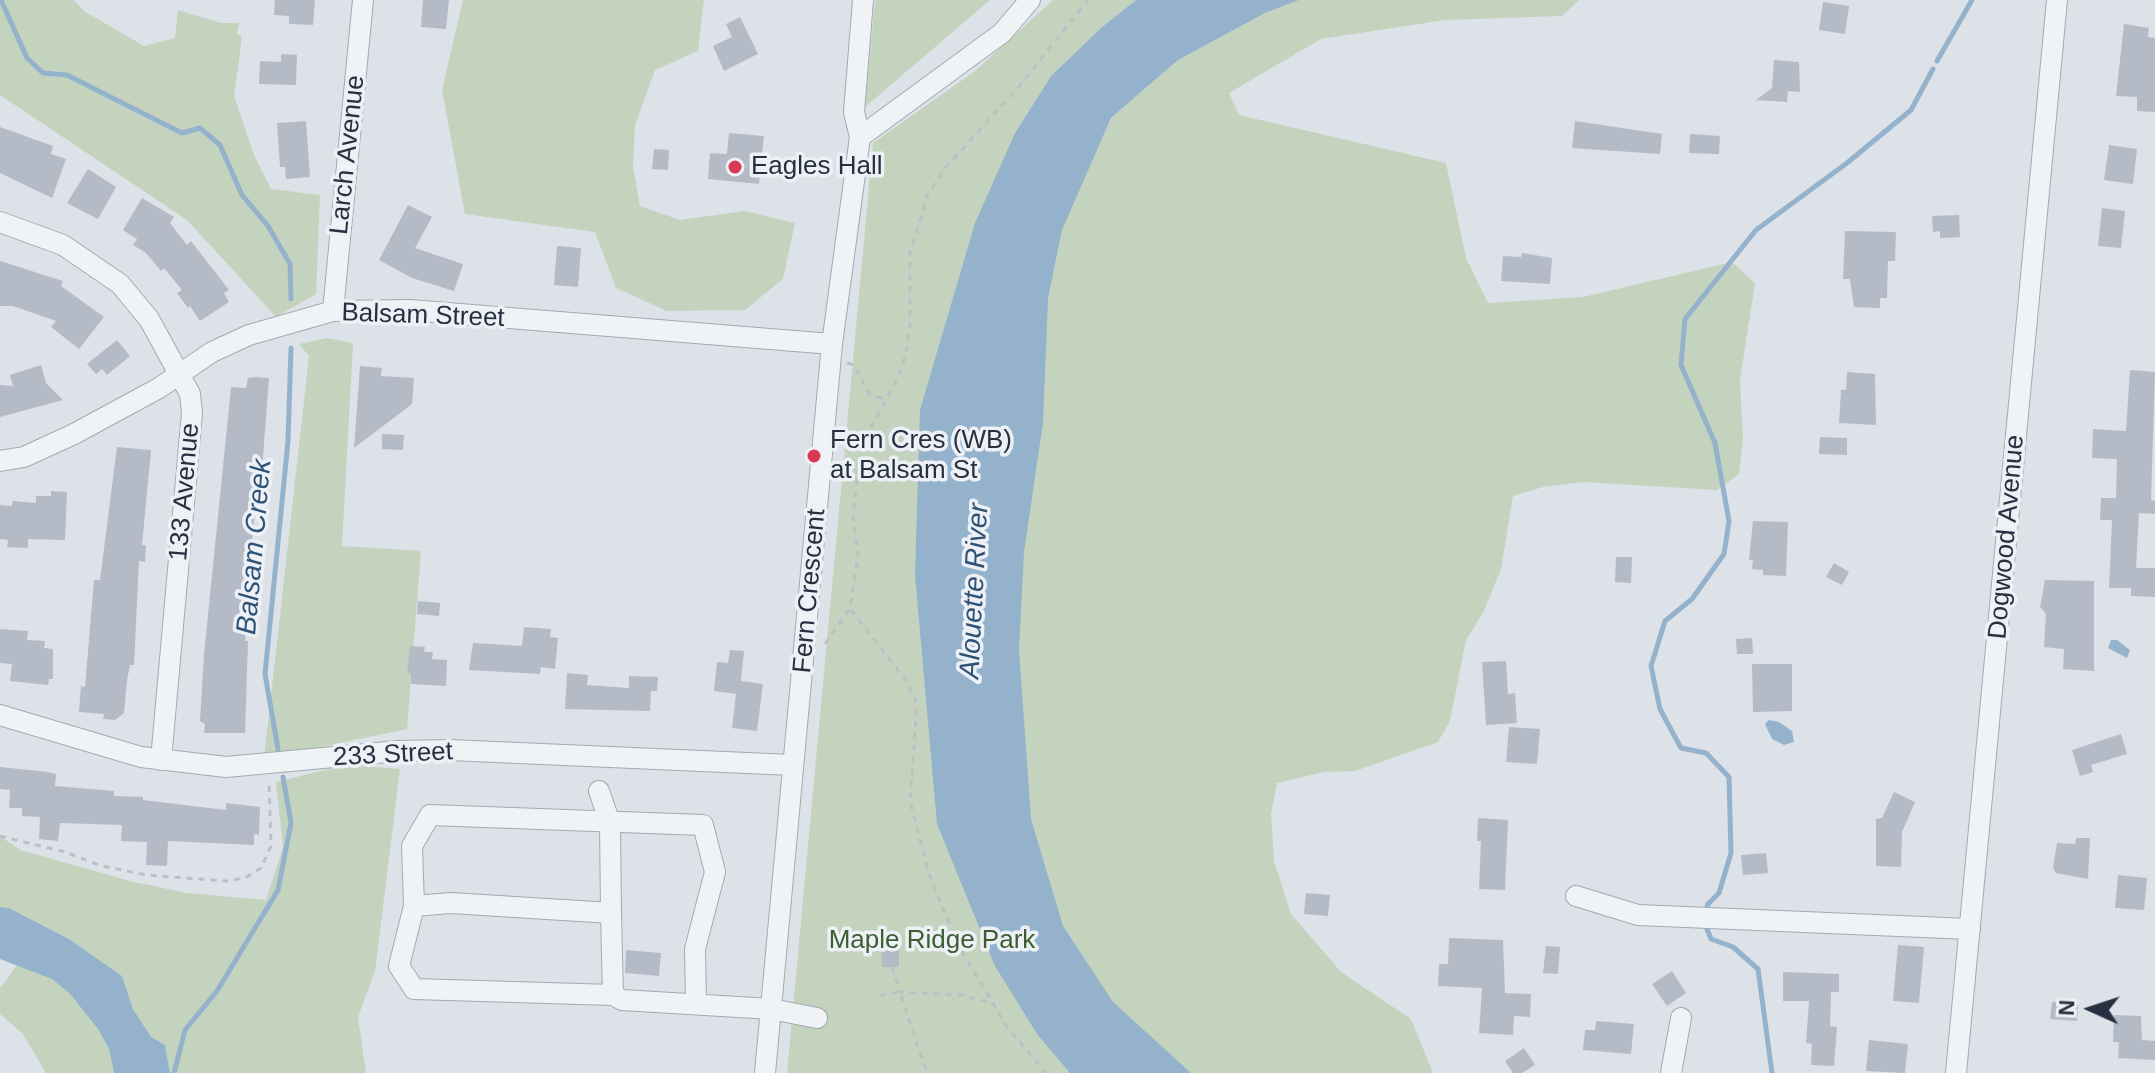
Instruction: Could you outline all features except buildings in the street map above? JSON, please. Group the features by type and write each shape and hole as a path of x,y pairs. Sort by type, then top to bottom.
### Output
{"street":[{"name":"Larch Avenue","path":"333,311 363,0"},
{"name":"Fern Crescent","path":"765,1073 832,344 860,137 854,112 863,0"},
{"path":"860,137 1002,33 1030,0"},
{"name":"Dogwood Avenue","path":"1956,1073 2057,0"},
{"name":"133 Avenue","path":"0,222 63,245 120,284 149,319 190,394 192,413 161,760"},
{"name":"Balsam Street","path":"0,461 24,457 74,434 180,374 212,352 249,335 333,311 410,310 832,344"},
{"name":"233 Street","path":"0,715 105,748 161,760 226,767 398,751 450,750 793,765"},
{"path":"599,791 610,823 613,995"},
{"path":"696,1004 695,949 715,872 703,825 430,815 412,846 414,906 399,966 414,989 613,995 622,1000 771,1009 817,1018"},
{"path":"1576,896 1638,915 1970,929"},
{"path":"414,906 451,903 611,913"},
{"path":"1671,1073 1681,1018"}],"path":[{"path":"823,646 850,609 858,555 853,517 864,439 906,354 910,325 910,253 928,194 946,167 1016,90 1088,0"},
{"path":"845,362 854,365 869,394 886,399"},
{"path":"850,609 906,680 917,704 910,801 929,874 958,945 1007,1027 1046,1073"},
{"path":"0,836 65,852 102,866 147,875 226,881 245,878 261,868 271,846 268,764"},
{"path":"892,967 924,1065 930,1073"},
{"path":"880,995 900,992 961,995 993,1003"}],"green space":[{"path":"0,0 74,0 84,11 144,46 175,38 178,10 221,23 239,23 237,34 242,37 234,96 254,155 271,189 320,195 316,294 276,317 187,220 0,95"},
{"path":"463,0 704,0 698,51 655,70 635,125 633,167 640,206 680,220 745,211 795,223 783,279 745,310 667,311 616,288 595,232 465,214 442,90"},
{"path":"875,0 990,0 865,107"},
{"name":"Maple Ridge Park","path":"1053,0 1136,0 1102,27 1051,76 1015,133 1007,154 1092,161 1111,118 1178,60 1265,13 1299,0 1579,0 1562,16 1445,20 1321,39 1229,93 1239,115 1446,163 1466,258 1488,303 1583,297 1732,262 1755,283 1740,380 1743,441 1739,474 1717,490 1583,482 1543,487 1513,496 1501,569 1483,613 1466,640 1450,721 1438,742 1355,771 1324,772 1277,783 1271,814 1274,861 1291,914 1341,972 1411,1019 1433,1073 787,1073 873,143 975,71"},
{"path":"327,338 353,343 342,546 421,551 407,729 264,759 309,356 299,344"},
{"path":"346,765 400,769 375,971 358,1017 366,1073 170,1073 165,1045 151,1038 133,1009 122,976 69,939 9,908 0,907 0,836 20,850 134,882 187,893 266,900 283,847 276,782"},
{"path":"17,965 52,979 70,994 98,1029 109,1049 114,1073 46,1073 22,1033 0,1014 0,988"}],"water":[{"name":"Alouette River","path":"1136,0 1299,0 1265,13 1178,60 1111,118 1062,230 1048,298 1043,423 1024,552 1019,649 1031,819 1063,926 1113,1002 1191,1073 1070,1073 1037,1034 995,966 937,824 915,575 920,410 975,223 1015,133 1051,76 1102,27"},
{"path":"2111,640 2117,640 2130,650 2127,658 2108,648"},
{"path":"1769,720 1779,722 1792,731 1794,742 1784,745 1772,739 1765,724"},
{"path":"0,907 9,908 69,939 122,976 133,1009 151,1037 165,1045 170,1073 114,1073 109,1049 98,1029 70,994 52,979 0,959"}],"waterway":[{"name":"Balsam Creek","path":"1,0 27,58 43,73 67,75 182,133 200,128 220,145 242,195 268,226 290,264 291,299"},
{"path":"1937,61 1972,0"},
{"path":"1705,912 1719,893 1731,853 1729,777 1706,753 1681,748 1660,709 1651,666 1665,621 1692,599 1724,554 1729,521 1715,443 1681,365 1685,319 1756,230 1847,163 1911,110 1933,69"},
{"name":"Balsam Creek","path":"278,749 265,674 288,441 291,348"},
{"name":"Balsam Creek","path":"174,1073 185,1030 217,991 278,890 291,823 283,777"},
{"path":"1705,924 1711,939 1733,947 1758,969 1772,1073"}],"place":[{"name":"Eagles Hall","path":"735,167"},
{"name":"Fern Cres (WB) at Balsam St","path":"814,456"}]}
